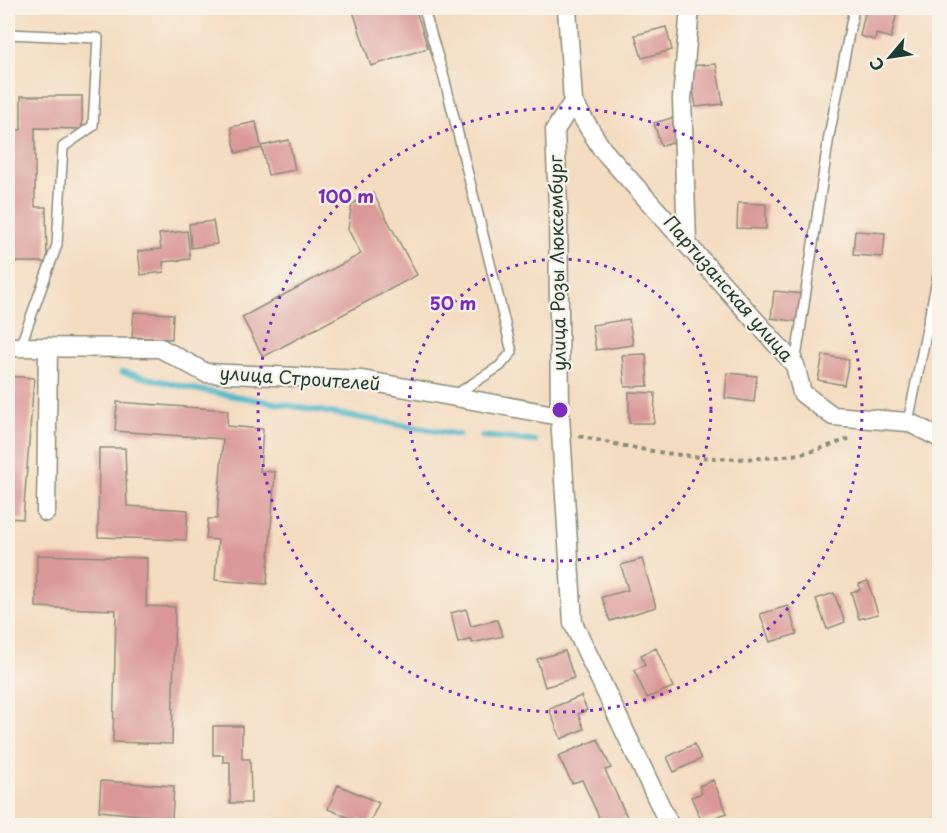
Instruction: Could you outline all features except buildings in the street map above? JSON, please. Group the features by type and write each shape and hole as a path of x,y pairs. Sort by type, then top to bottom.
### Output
{"street":[{"path":"567,8 573,102"},
{"path":"687,241 682,99 690,8"},
{"name":"Партизанская улица","path":"573,102 602,149 687,241 795,365 802,393 833,416 908,422 939,438"},
{"name":"улица Розы Люксембург","path":"573,102 555,130 561,423 573,623 670,825"},
{"name":"улица Строителей","path":"14,347 160,348 206,373 362,380 453,396 561,423"},
{"path":"46,512 48,347"}],"lane":[{"path":"795,365 829,136 854,8"},
{"path":"424,10 445,81 512,352 500,366 453,396"},
{"path":"8,34 98,38 93,126 63,147 57,245 14,347"},
{"path":"908,422 939,265"}],"path":[{"path":"561,423 658,452 718,458 802,453 855,437"}],"waterway":[{"path":"122,372 194,389 459,435"},
{"path":"482,436 535,441"}]}
